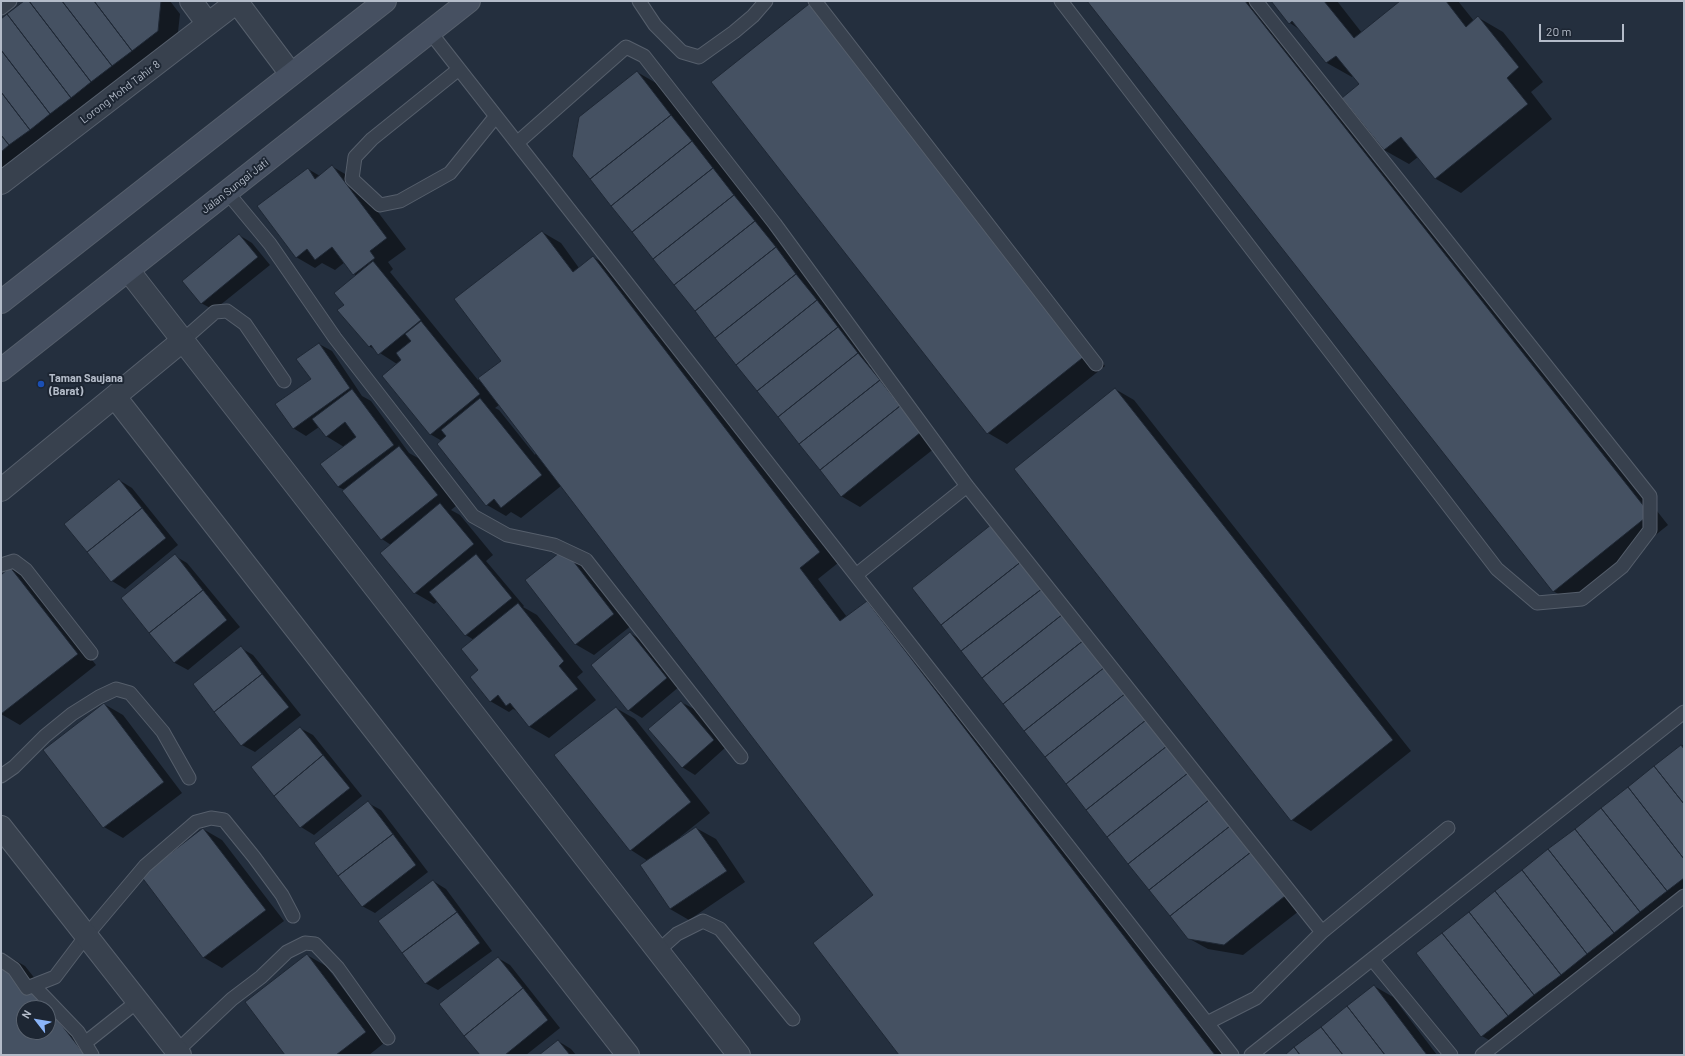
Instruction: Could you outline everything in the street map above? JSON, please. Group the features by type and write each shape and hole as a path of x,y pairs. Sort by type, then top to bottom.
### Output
{"main road":[{"path":"1,302 385,1"},
{"name":"Jalan Sungai Jati","path":"1,370 469,1"}],"street":[{"path":"190,1 208,24"},
{"path":"238,2 291,74"},
{"name":"Lorong Mohd Tahir 8","path":"1,182 238,2"},
{"path":"128,270 739,1055"},
{"path":"1,490 182,341"},
{"path":"115,397 628,1055"},
{"path":"1,827 178,1053"}],"lane":[{"path":"1,8 10,1"},
{"path":"639,1 655,25 682,52 699,57 738,28 766,1"},
{"path":"815,1 1096,364"},
{"path":"1061,1 1497,568 1537,603 1582,599 1622,567 1650,530 1650,496 1256,1"},
{"path":"430,32 1232,1055"},
{"path":"517,143 626,47 644,56 775,224 967,486 1322,932"},
{"path":"459,70 372,139 355,156 352,179 380,205 400,201 450,173 496,116"},
{"path":"227,192 270,244 335,338 472,516 507,535 554,545 586,560 741,758"},
{"path":"182,341 215,312 227,311 245,324 284,381"},
{"path":"856,575 967,486"},
{"path":"1,565 14,561 26,570 91,653"},
{"path":"1,776 14,767 45,736 72,714 116,688 130,693 158,726 190,778"},
{"path":"1251,1055 1684,712"},
{"path":"1,960 14,969 27,988 55,977 86,936 146,866 196,822 211,818 224,820 282,895 293,916"},
{"path":"1207,1023 1256,998 1322,932 1448,828"},
{"path":"1482,1055 1684,896"},
{"path":"658,951 677,934 703,921 720,929 794,1020"},
{"path":"178,1053 232,999 261,977 287,952 305,943 315,944 338,968 388,1038"},
{"path":"1372,959 1451,1055"},
{"path":"34,986 78,1032 92,1055"},
{"path":"85,1043 138,1001"}],"building":[{"path":"24,1 29,1 91,82 71,98 7,14"},
{"path":"29,1 62,1 112,66 91,82"},
{"path":"62,1 94,1 132,51 112,66"},
{"path":"94,1 161,1 158,31 132,51"},
{"path":"1087,1 1245,1 1650,514 1553,592"},
{"path":"1271,1 1324,1 1354,38 1400,1 1446,1 1466,27 1478,16 1519,67 1507,78 1528,104 1435,179 1401,137 1384,150 1342,98 1359,84 1336,56 1326,63 1292,21 1289,24"},
{"path":"809,4 1086,355 987,434 711,82"},
{"path":"7,14 71,98 50,114 1,50 1,19"},
{"path":"1,50 50,114 30,130 1,92"},
{"path":"637,71 671,115 590,179 572,156 579,117"},
{"path":"1,92 30,130 9,145 1,135"},
{"path":"671,115 692,141 611,206 590,179"},
{"path":"1,135 9,145 1,152"},
{"path":"692,141 713,168 632,232 611,206"},
{"path":"332,165 387,238 370,251 375,258 353,275 332,247 315,260 307,249 296,258 257,206 308,168 315,179"},
{"path":"713,168 734,195 653,259 632,232"},
{"path":"734,195 755,221 674,285 653,259"},
{"path":"755,221 776,247 695,311 674,285"},
{"path":"542,231 573,272 593,256 820,552 800,568 840,621 867,601 1215,1055 899,1055 813,943 873,895 478,378 501,361 454,299"},
{"path":"239,234 258,257 201,304 182,281"},
{"path":"776,247 796,274 715,338 695,311"},
{"path":"373,261 421,320 378,355 371,345 369,347 337,310 344,305 334,293"},
{"path":"796,274 817,300 736,365 715,338"},
{"path":"817,300 838,327 757,391 736,365"},
{"path":"421,321 480,394 430,435 382,376 401,360 396,353 411,341 405,334"},
{"path":"838,327 858,353 778,417 757,391"},
{"path":"319,343 350,388 293,429 275,404 311,379 296,359"},
{"path":"858,353 880,380 799,444 778,417"},
{"path":"880,380 900,406 820,470 799,444"},
{"path":"1115,388 1393,740 1291,821 1014,469"},
{"path":"352,389 394,445 338,487 320,464 356,437 345,422 326,437 312,419"},
{"path":"480,398 542,475 501,508 494,499 486,506 437,444 446,436 441,430"},
{"path":"900,406 921,432 841,497 820,470"},
{"path":"399,446 438,495 381,540 342,491"},
{"path":"119,479 142,508 87,552 64,524"},
{"path":"440,503 474,544 414,594 380,553"},
{"path":"142,508 166,538 111,582 87,552"},
{"path":"992,524 1022,561 941,625 912,588"},
{"path":"564,549 614,614 575,645 525,580"},
{"path":"175,554 203,590 149,633 121,598"},
{"path":"476,554 512,598 465,636 429,592"},
{"path":"1022,561 1043,588 961,651 941,625"},
{"path":"10,567 78,654 1,714 1,575"},
{"path":"1043,588 1063,614 982,678 961,651"},
{"path":"203,590 227,620 174,663 149,633"},
{"path":"518,603 564,661 559,666 578,689 529,727 510,703 506,706 498,695 490,702 470,677 478,670 461,649"},
{"path":"1063,614 1084,640 1003,704 982,678"},
{"path":"630,632 667,678 628,711 591,665"},
{"path":"1084,640 1105,667 1024,731 1003,704"},
{"path":"241,646 262,674 214,712 193,684"},
{"path":"1105,667 1126,693 1045,757 1024,731"},
{"path":"262,674 289,707 241,746 214,712"},
{"path":"1126,693 1146,720 1066,784 1045,757"},
{"path":"681,701 714,740 682,768 648,729"},
{"path":"104,703 164,782 103,828 43,750"},
{"path":"616,707 691,802 630,851 554,755"},
{"path":"1146,720 1167,746 1086,810 1066,784"},
{"path":"300,727 323,755 274,796 251,767"},
{"path":"1681,745 1684,749 1684,804 1654,766"},
{"path":"1167,746 1188,773 1107,837 1086,810"},
{"path":"323,755 350,788 300,828 274,796"},
{"path":"1654,766 1684,804 1684,859 1628,787"},
{"path":"1188,773 1209,800 1128,864 1107,837"},
{"path":"1628,787 1684,859 1684,878 1667,891 1601,808"},
{"path":"1209,800 1230,826 1149,890 1128,864"},
{"path":"368,801 393,834 338,876 314,843"},
{"path":"1601,808 1667,891 1640,912 1575,829"},
{"path":"1230,826 1251,852 1170,916 1149,890"},
{"path":"696,827 727,871 670,909 640,865"},
{"path":"203,828 266,910 203,958 141,876"},
{"path":"1575,829 1640,912 1614,933 1548,849"},
{"path":"393,834 416,865 362,907 338,876"},
{"path":"1548,849 1614,933 1587,954 1522,870"},
{"path":"1251,852 1285,896 1224,945 1188,939 1170,916"},
{"path":"1522,870 1587,954 1561,975 1495,891"},
{"path":"433,880 457,912 402,953 378,921"},
{"path":"1495,891 1561,975 1534,995 1469,912"},
{"path":"457,912 480,943 425,984 402,953"},
{"path":"1469,912 1534,995 1508,1016 1442,933"},
{"path":"1442,933 1508,1016 1481,1037 1416,953"},
{"path":"6,954 42,1000 16,1000 16,1040 56,1040 56,1018 85,1055 1,1055 1,958"},
{"path":"307,954 366,1032 336,1055 285,1055 245,1002"},
{"path":"498,957 523,988 464,1036 439,1004"},
{"path":"1374,985 1427,1055 1385,1055 1347,1006"},
{"path":"523,988 548,1020 505,1055 480,1055 464,1036"},
{"path":"1347,1006 1385,1055 1343,1055 1321,1027"},
{"path":"1321,1027 1343,1055 1300,1055 1294,1047"},
{"path":"558,1040 570,1055 539,1055"},
{"path":"1294,1047 1300,1055 1285,1055"}],"place":[{"name":"Taman Saujana (Barat)","path":"41,384"}]}
